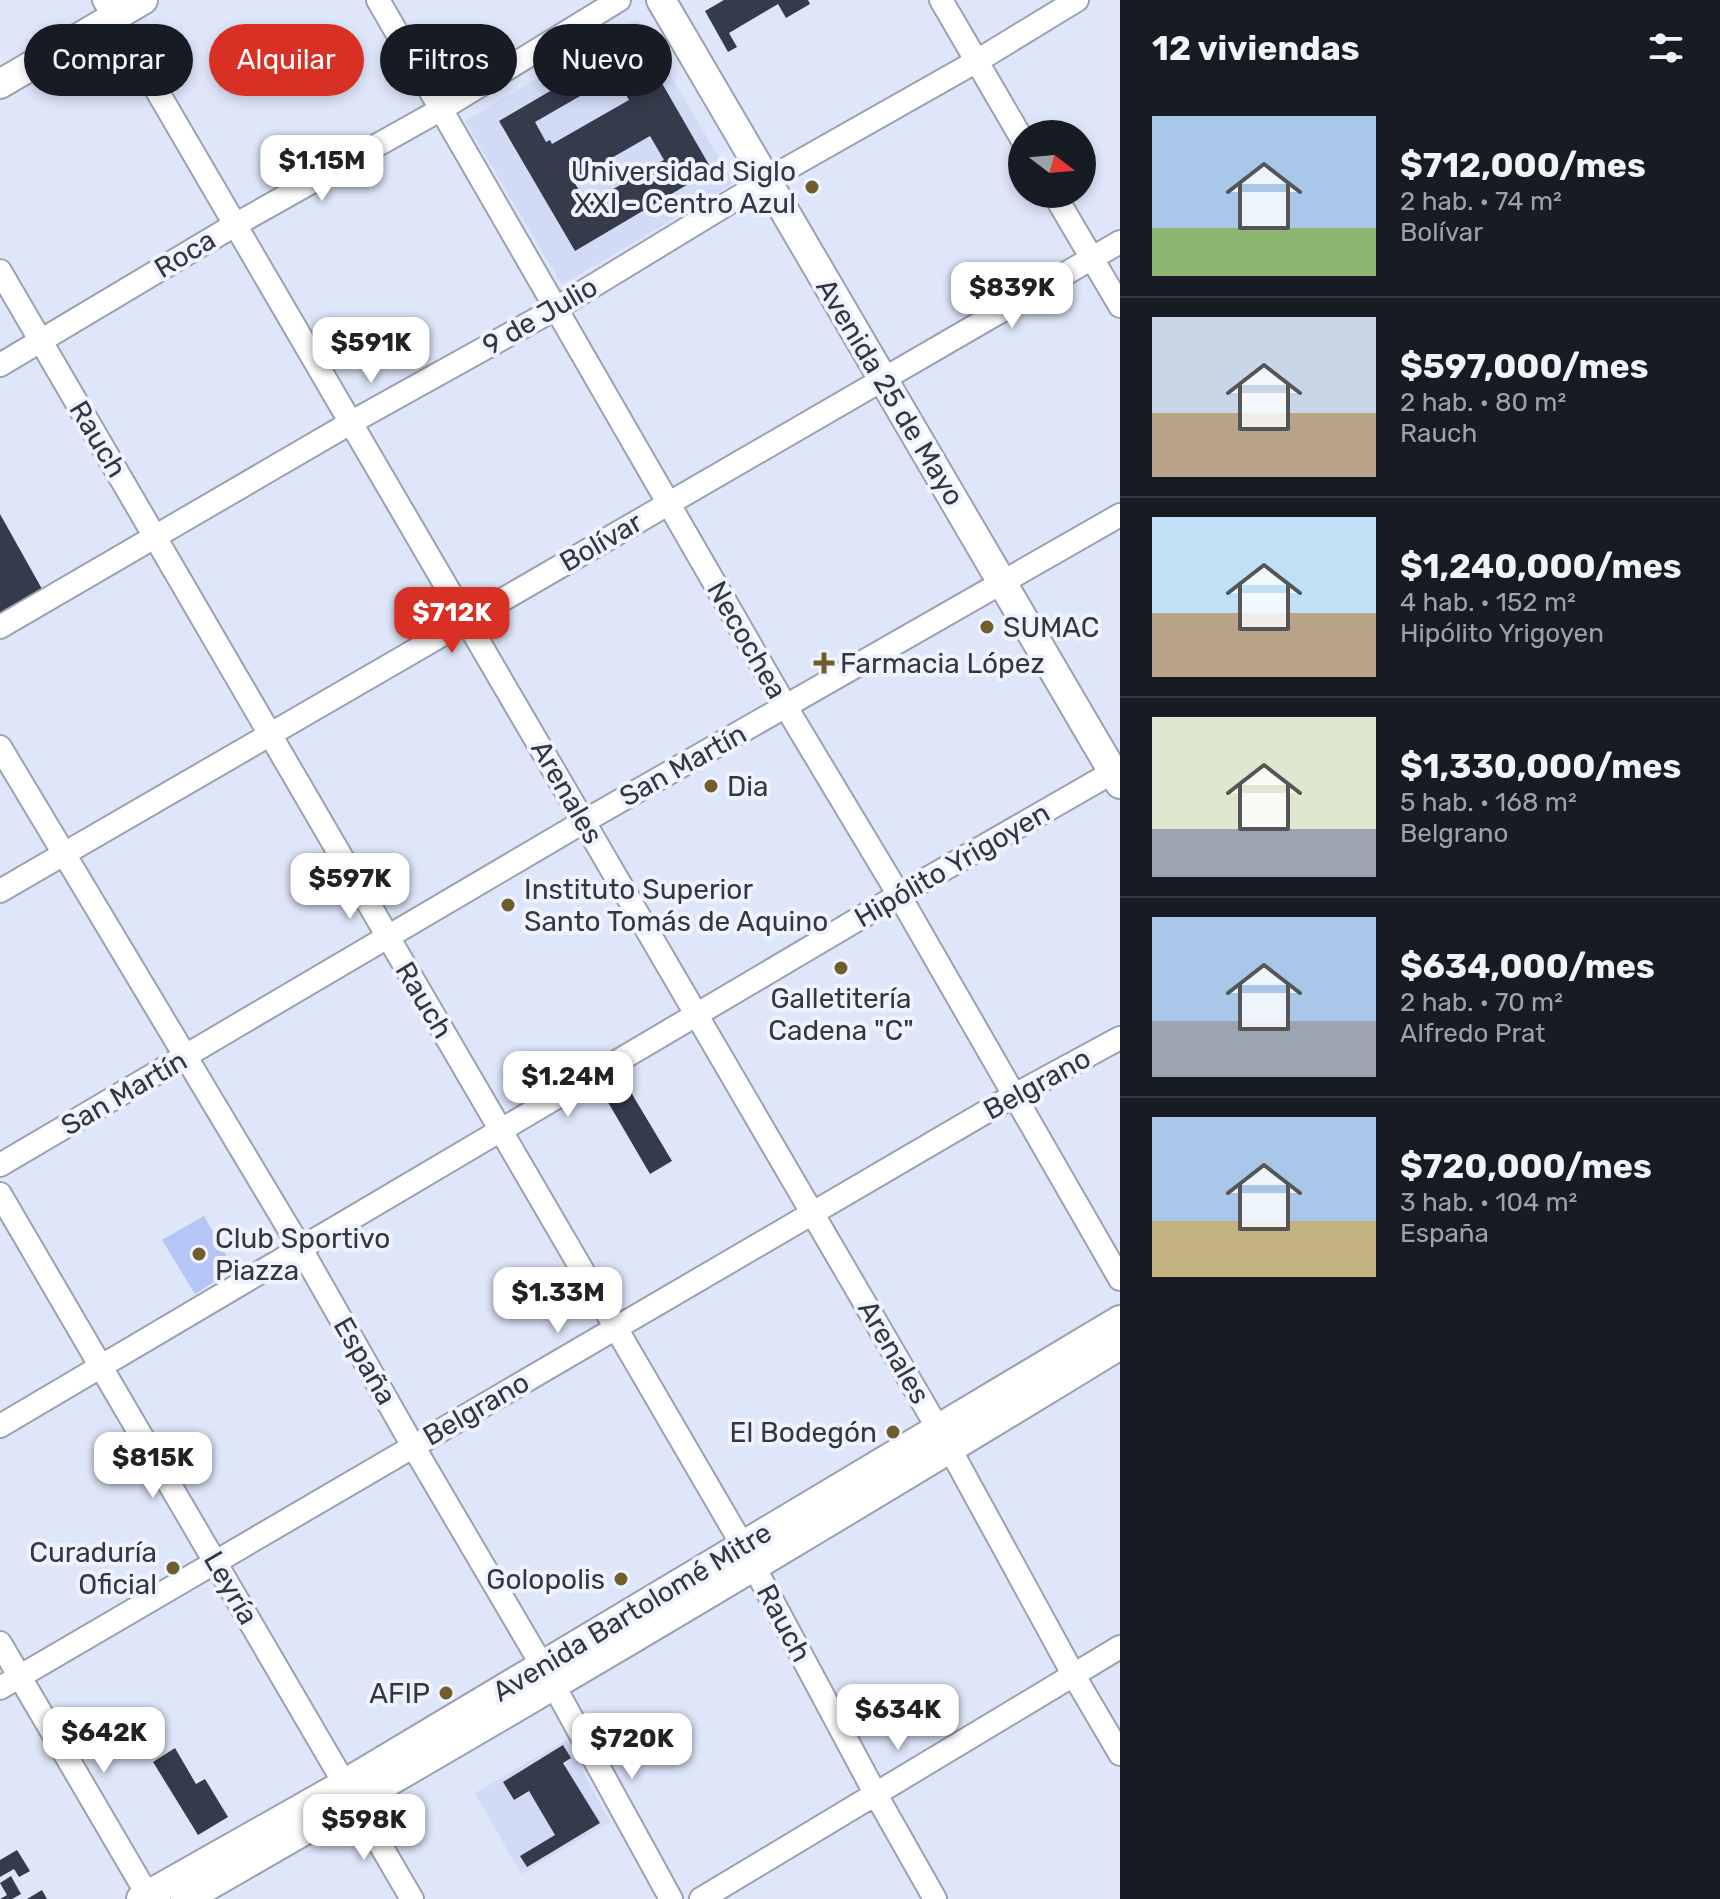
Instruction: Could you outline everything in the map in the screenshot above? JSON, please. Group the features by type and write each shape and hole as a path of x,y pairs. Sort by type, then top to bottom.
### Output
{"main road":[{"path":"0,84 109,8 143,0"},
{"name":"Avenida 25 de Mayo","path":"661,0 1118,775"},
{"name":"Avenida Bartolomé Mitre","path":"944,1439 1120,1320"},
{"name":"Avenida Bartolomé Mitre","path":"185,1899 350,1792 944,1439 1120,1345"},
{"name":"Avenida Bartolomé Mitre","path":"146,1898 350,1792"}],"street":[{"name":"Necochea","path":"378,0 1120,1279"},
{"name":"Roca","path":"0,365 233,226 440,110 619,0"},
{"path":"941,0 1011,120"},
{"name":"9 de Julio","path":"0,627 352,422 555,309 765,181 977,61 1077,0"},
{"name":"Arenales","path":"109,8 233,226 352,422 814,1214 1120,1754"},
{"path":"1062,208 1120,306"},
{"name":"Bolívar","path":"0,891 1120,242"},
{"name":"Rauch","path":"0,271 748,1556 935,1899"},
{"name":"San Martín","path":"0,1165 583,822 1120,515"},
{"name":"España","path":"0,747 301,1249 548,1675 671,1899"},
{"name":"Hipólito Yrigoyen","path":"0,1426 899,895 1118,775"},
{"name":"Belgrano","path":"0,1688 1013,1096 1120,1038"},
{"name":"Leyría","path":"0,1194 412,1899"},
{"path":"0,1643 146,1898"},
{"path":"701,1899 1120,1647"}],"shaded area":[{"path":"672,78 734,183 562,285 465,121 507,96 517,96 517,90 533,81 533,96 672,96"},
{"name":"Club Sportivo Piazza","path":"204,1216 234,1269 195,1294 162,1240"},
{"path":"566,1740 610,1822 521,1874 475,1793"}],"building":[{"path":"724,0 808,0 810,4 786,18 778,4 729,33 737,47 728,52 705,11"},
{"path":"542,96 580,96 535,122 546,142 550,140 552,144 629,100 627,96 669,96 712,170 575,251 499,121","holes":["650,136 664,160 587,204 573,180"]},
{"path":"0,514 42,589 0,613"},
{"path":"623,1079 672,1161 650,1174 602,1092"},
{"path":"563,1745 571,1758 563,1763 600,1823 527,1867 520,1856 555,1835 529,1791 514,1800 503,1782"},
{"path":"175,1748 196,1784 205,1779 228,1817 198,1835 153,1762"},
{"path":"17,1850 30,1871 19,1877 14,1869 0,1877 0,1860"},
{"path":"11,1876 21,1894 12,1899 0,1899 7,1895 0,1883"},
{"path":"42,1890 47,1899 27,1899"}],"place":[{"name":"Universidad Siglo XXI - Centro Azul","path":"812,187"},
{"name":"SUMAC","path":"987,627"},
{"name":"Farmacia López","path":"824,663"},
{"name":"Dia","path":"711,786"},
{"name":"Instituto Superior Santo Tomás de Aquino","path":"508,905"},
{"name":"Galletitería Cadena \"C\"","path":"841,968"},
{"name":"Club Sportivo Piazza","path":"199,1254"},
{"name":"El Bodegón","path":"893,1432"},
{"name":"Curaduría Oficial","path":"173,1568"},
{"name":"Golopolis","path":"621,1579"},
{"name":"AFIP","path":"446,1693"}]}
